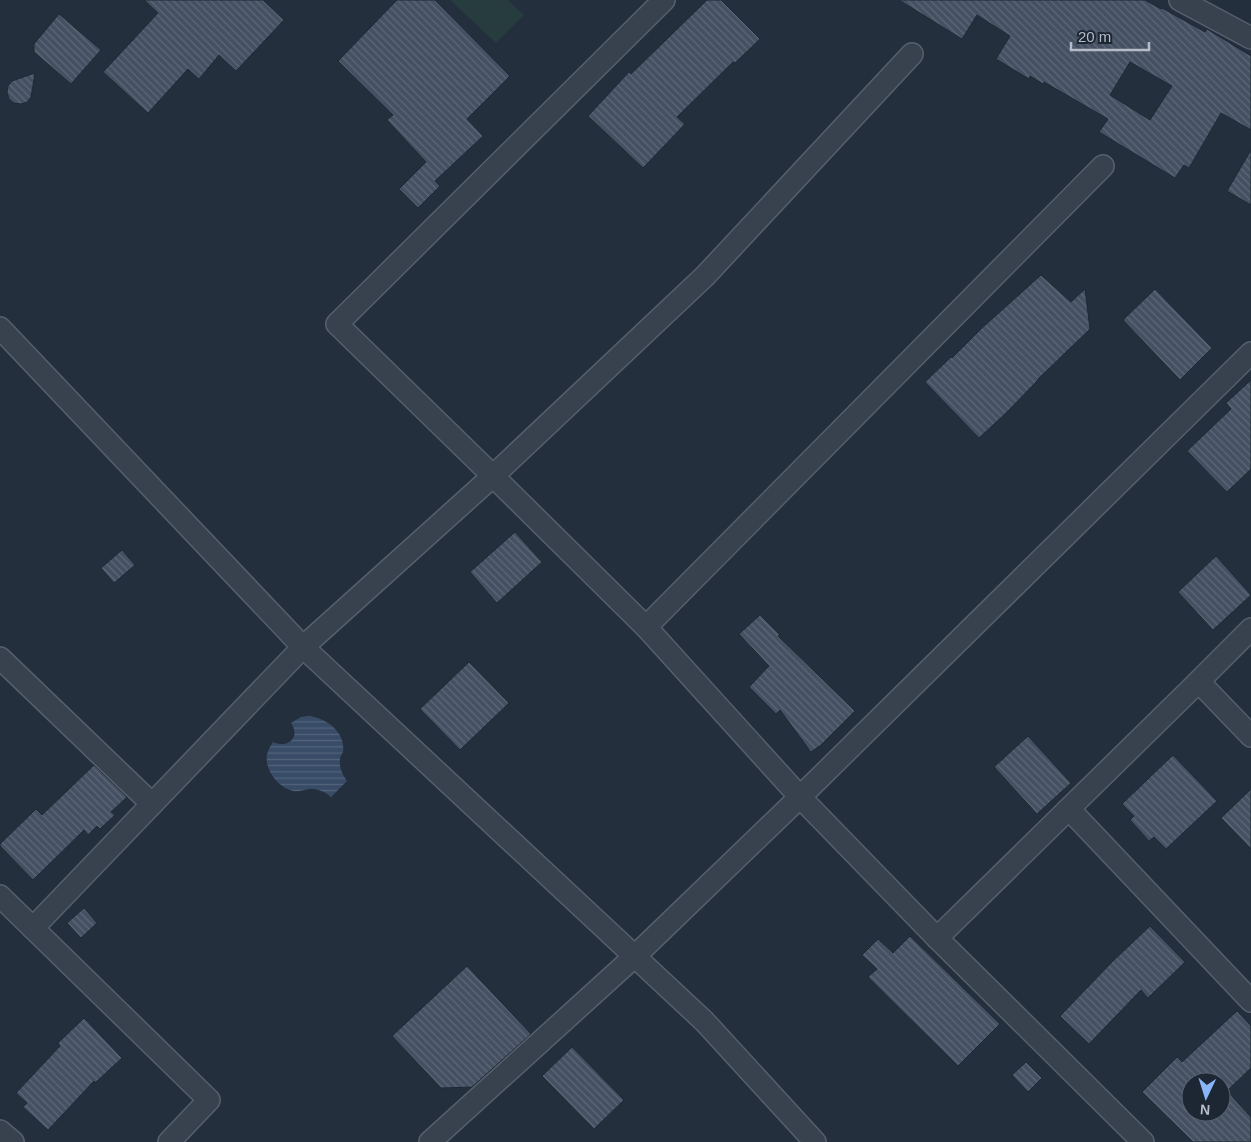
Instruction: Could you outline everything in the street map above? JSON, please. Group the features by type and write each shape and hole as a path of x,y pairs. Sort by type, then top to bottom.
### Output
{"street":[{"path":"664,0 337,324 646,627 800,797 937,938 1143,1142"},
{"path":"1180,0 1251,38"},
{"path":"33,928 303,647 493,476 705,276 912,54"},
{"path":"646,627 1103,166"},
{"path":"0,328 303,647 704,1021 815,1142"},
{"path":"433,1141 635,956 800,797 1251,353"},
{"path":"937,938 1251,629"},
{"path":"0,658 152,804"},
{"path":"1199,682 1251,736"},
{"path":"1069,809 1251,1001"},
{"path":"0,896 209,1100 169,1142"},
{"path":"0,1131 13,1142"}],"green space":[{"path":"450,0 508,0 524,15 496,43"}],"water":[{"path":"309,716 322,720 334,727 343,745 340,765 347,781 331,797 315,789 290,790 279,784 268,767 267,755 273,742 278,744 288,743 295,733 291,723 301,717"}],"building":[{"path":"144,0 263,0 284,20 236,71 219,55 199,79 188,69 148,113 103,72 158,13"},
{"path":"397,0 435,0 510,76 467,119 483,136 435,181 440,186 418,208 399,189 426,162 387,120 393,115 338,61"},
{"path":"707,0 721,0 760,39 735,63 733,62 677,117 685,124 643,168 588,116 629,72 631,74"},
{"path":"899,0 1145,0 1205,32 1207,29 1251,56 1251,130 1221,113 1189,168 1184,165 1175,178 1099,132 1108,119 1044,82 1043,84 1030,76 1029,79 996,59 1010,36 977,15 962,39","holes":["1130,62 1172,86 1150,120 1110,95"]},
{"path":"59,14 101,50 71,84 34,52 34,44"},
{"path":"35,73 31,97 27,102 21,104 14,103 9,99 8,86 12,81"},
{"path":"1251,150 1251,205 1227,191"},
{"path":"1041,275 1071,302 1085,289 1090,329 979,438 925,382"},
{"path":"1155,289 1212,348 1180,380 1123,320"},
{"path":"1251,380 1251,469 1227,492 1187,451 1231,409 1226,403"},
{"path":"515,532 542,562 497,603 470,572"},
{"path":"122,550 135,565 114,583 101,568"},
{"path":"1216,556 1251,595 1213,630 1178,592"},
{"path":"760,615 780,635 778,636 855,711 821,745 811,752 780,710 776,714 749,687 769,666 739,634"},
{"path":"469,662 509,703 460,750 420,709"},
{"path":"1028,736 1071,783 1037,814 994,767"},
{"path":"1173,755 1217,801 1166,849 1154,837 1149,841 1130,820 1134,816 1122,804"},
{"path":"94,765 127,797 111,812 115,815 100,829 97,826 88,835 84,830 33,880 0,844 36,809 42,815"},
{"path":"1251,789 1251,849 1221,818"},
{"path":"84,908 97,923 81,938 67,923"},
{"path":"1150,926 1185,962 1148,998 1141,990 1089,1044 1060,1016"},
{"path":"910,936 1000,1024 958,1066 868,977 877,969 862,955 878,939 893,953"},
{"path":"467,966 531,1034 472,1087 441,1088 392,1036"},
{"path":"1237,1011 1251,1026 1251,1068 1231,1087 1231,1072 1181,1072 1181,1122 1231,1122 1231,1095 1251,1117 1251,1142 1193,1142 1142,1092 1177,1057 1182,1062"},
{"path":"84,1018 122,1058 95,1083 94,1081 48,1130 23,1107 27,1103 16,1093 60,1046 58,1043"},
{"path":"572,1047 624,1100 594,1129 542,1076"},
{"path":"1026,1062 1042,1078 1028,1092 1012,1075"}]}
